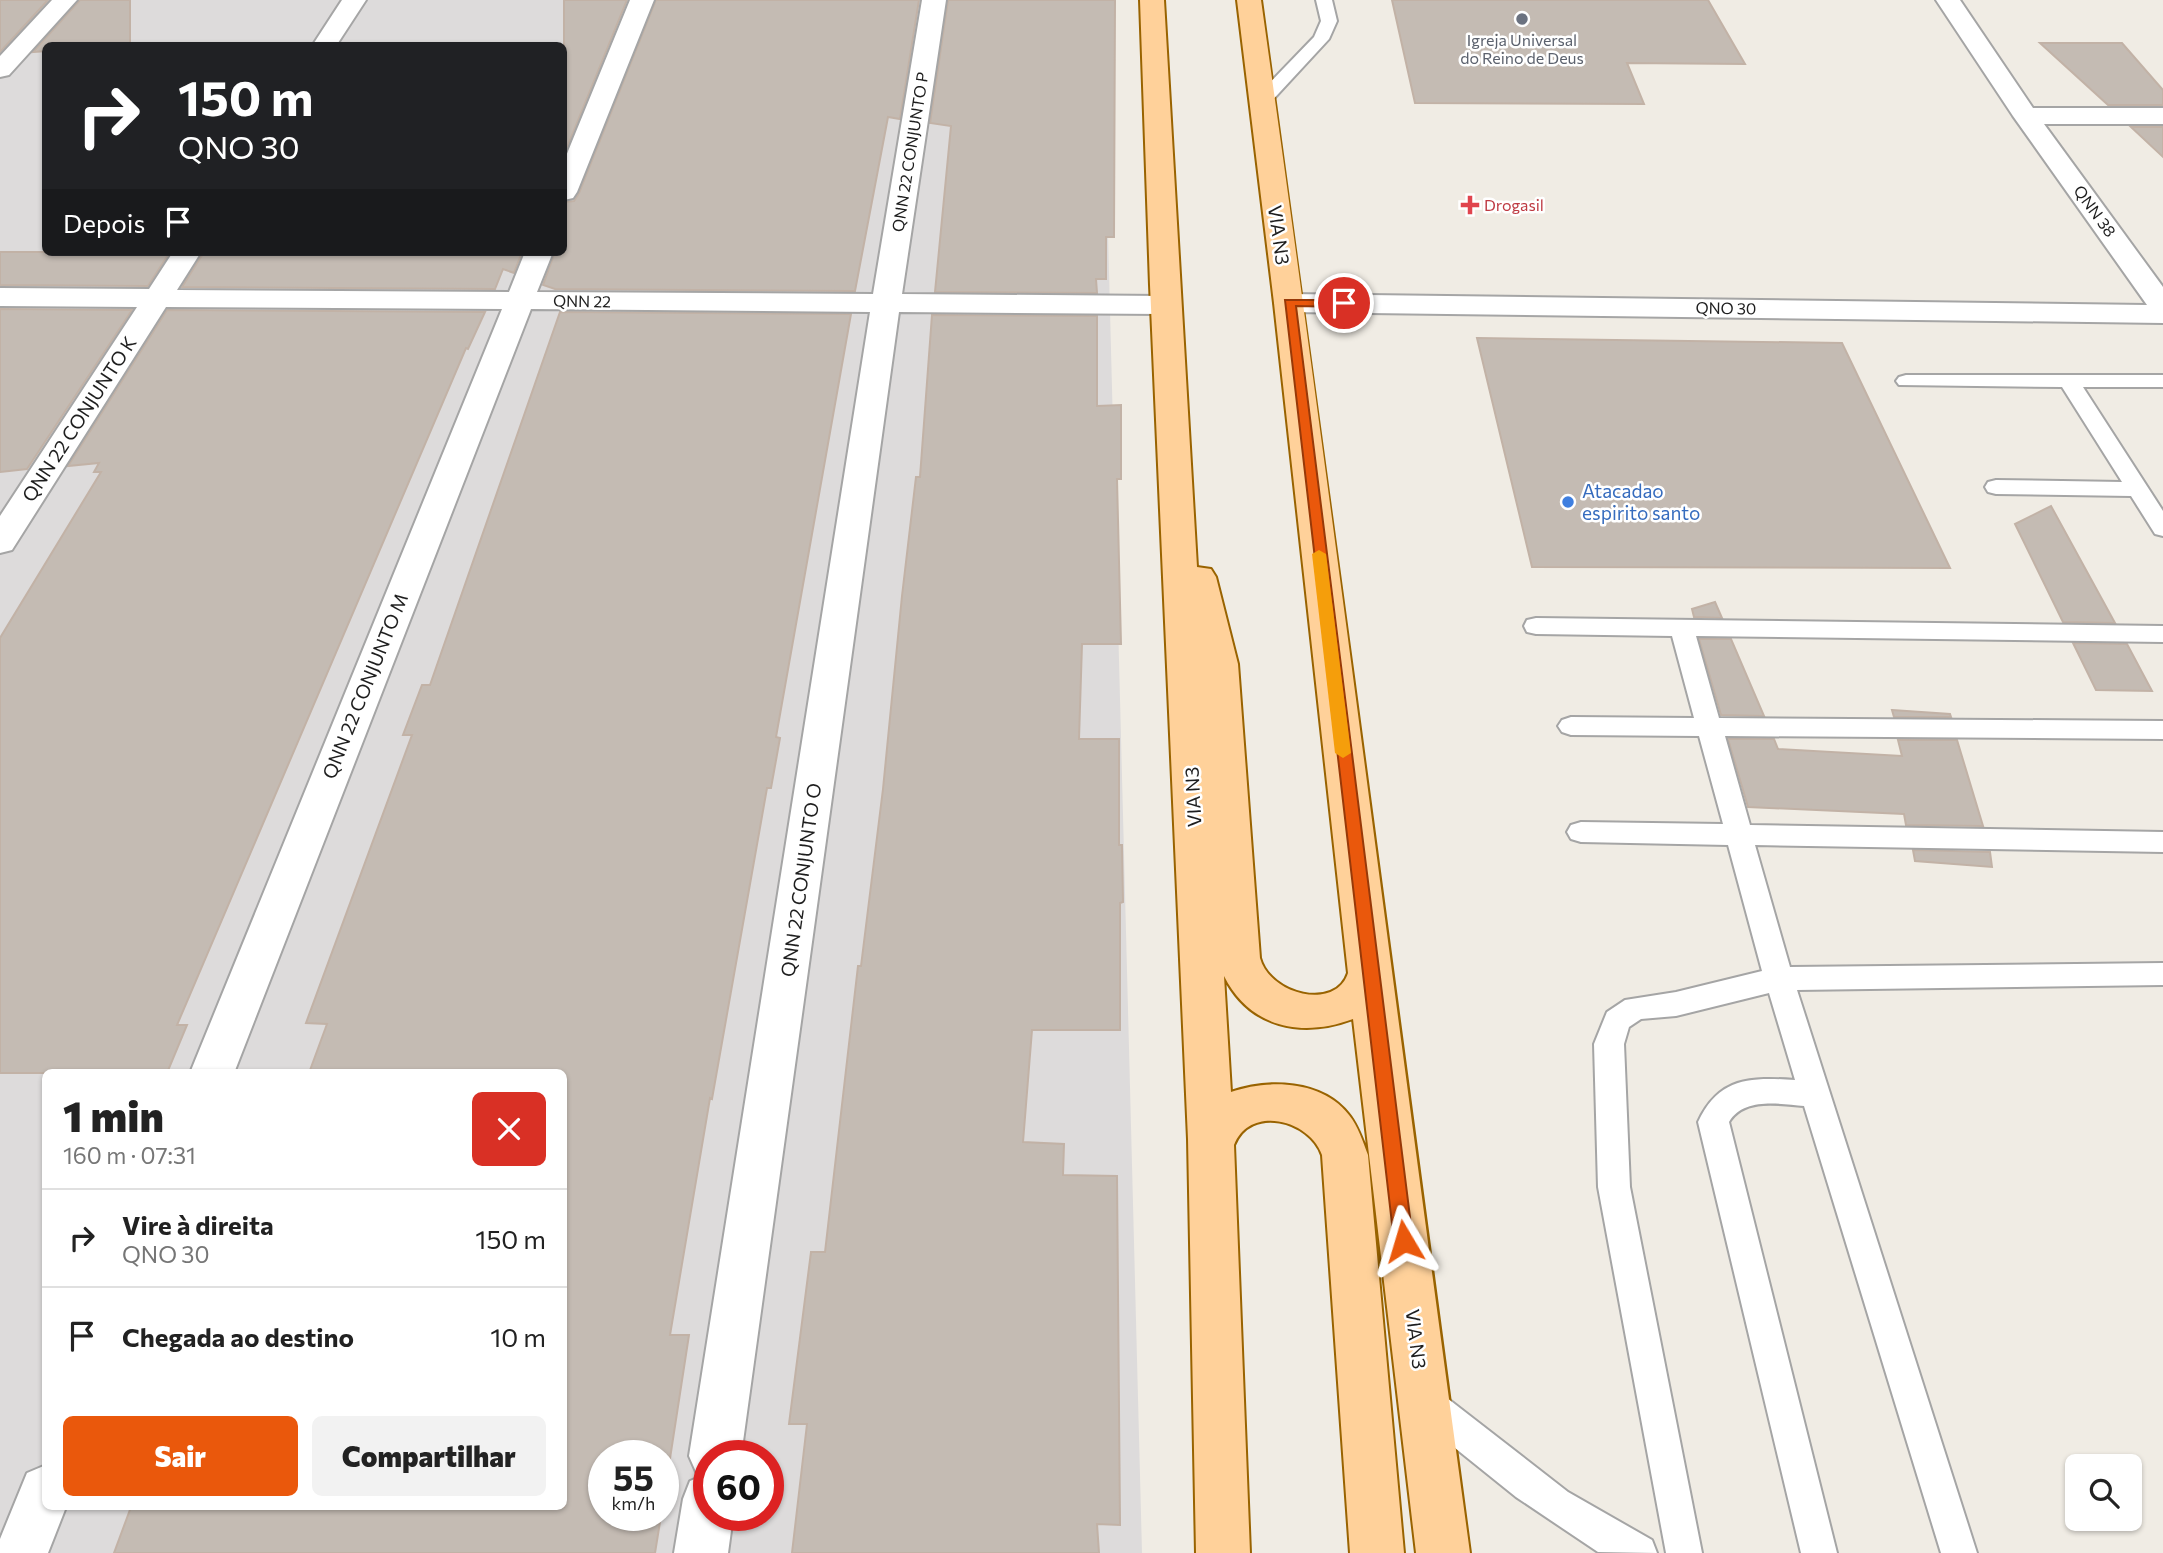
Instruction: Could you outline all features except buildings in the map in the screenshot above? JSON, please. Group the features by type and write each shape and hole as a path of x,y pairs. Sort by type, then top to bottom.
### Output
{"main road":[{"name":"VIA N3","path":"1153,0 1163,306 1176,487 1212,1143 1223,1553"},
{"name":"VIA N3","path":"1248,5 1289,303 1369,973 1443,1553"},
{"path":"1176,487 1220,664 1238,958 1244,976 1256,992 1276,1004 1298,1011 1323,1011 1354,998 1362,991 1369,973"},
{"path":"1212,1143 1221,1123 1239,1109 1262,1101 1288,1103 1309,1110 1327,1121 1339,1137 1345,1156 1377,1553"}],"street":[{"path":"0,70 65,0"},
{"path":"327,42 354,0"},
{"path":"567,185 642,0"},
{"name":"QNN 22 CONJUNTO P","path":"886,304 934,0"},
{"name":"QNN 38","path":"1948,0 2026,116 2163,307"},
{"path":"2026,116 2163,116"},
{"name":"QNN 22 CONJUNTO K","path":"0,542 184,256"},
{"name":"QNN 22 CONJUNTO M","path":"214,1069 537,256"},
{"name":"QNN 22","path":"0,297 1163,306"},
{"name":"QNO 30","path":"1289,303 2163,314"},
{"name":"QNN 22 CONJUNTO O","path":"717,1440 886,304"},
{"path":"21,1553 42,1501"},
{"path":"701,1553 704,1531"}],"lane":[{"path":"1262,101 1321,39 1329,21 1324,0"},
{"path":"2068,380 2163,529"},
{"path":"1906,381 2163,380"},
{"path":"1996,487 2138,489"},
{"path":"1536,626 2163,635"},
{"path":"1682,629 1779,979 1959,1553"},
{"path":"1571,726 2163,730"},
{"path":"1581,832 2163,842"},
{"path":"1684,1553 1614,1187 1609,1044 1617,1020 1635,1008 1676,1004 1779,979 2163,974"},
{"path":"1815,1094 1745,1093 1731,1098 1717,1108 1713,1122 1819,1553"},
{"path":"1424,1402 1502,1465 1560,1506 1639,1553"}],"shaded area":[{"path":"0,0 1102,0 1142,1553 0,1553"}],"slow traffic":[{"path":"1319,554 1343,753"}],"place":[{"name":"Igreja Universal do Reino de Deus","path":"1522,19"},
{"name":"Drogasil","path":"1470,205"},
{"name":"Atacadao espirito santo","path":"1568,502"}],"route":[{"path":"1344,303 1289,303 1369,973 1404,1241"}]}
